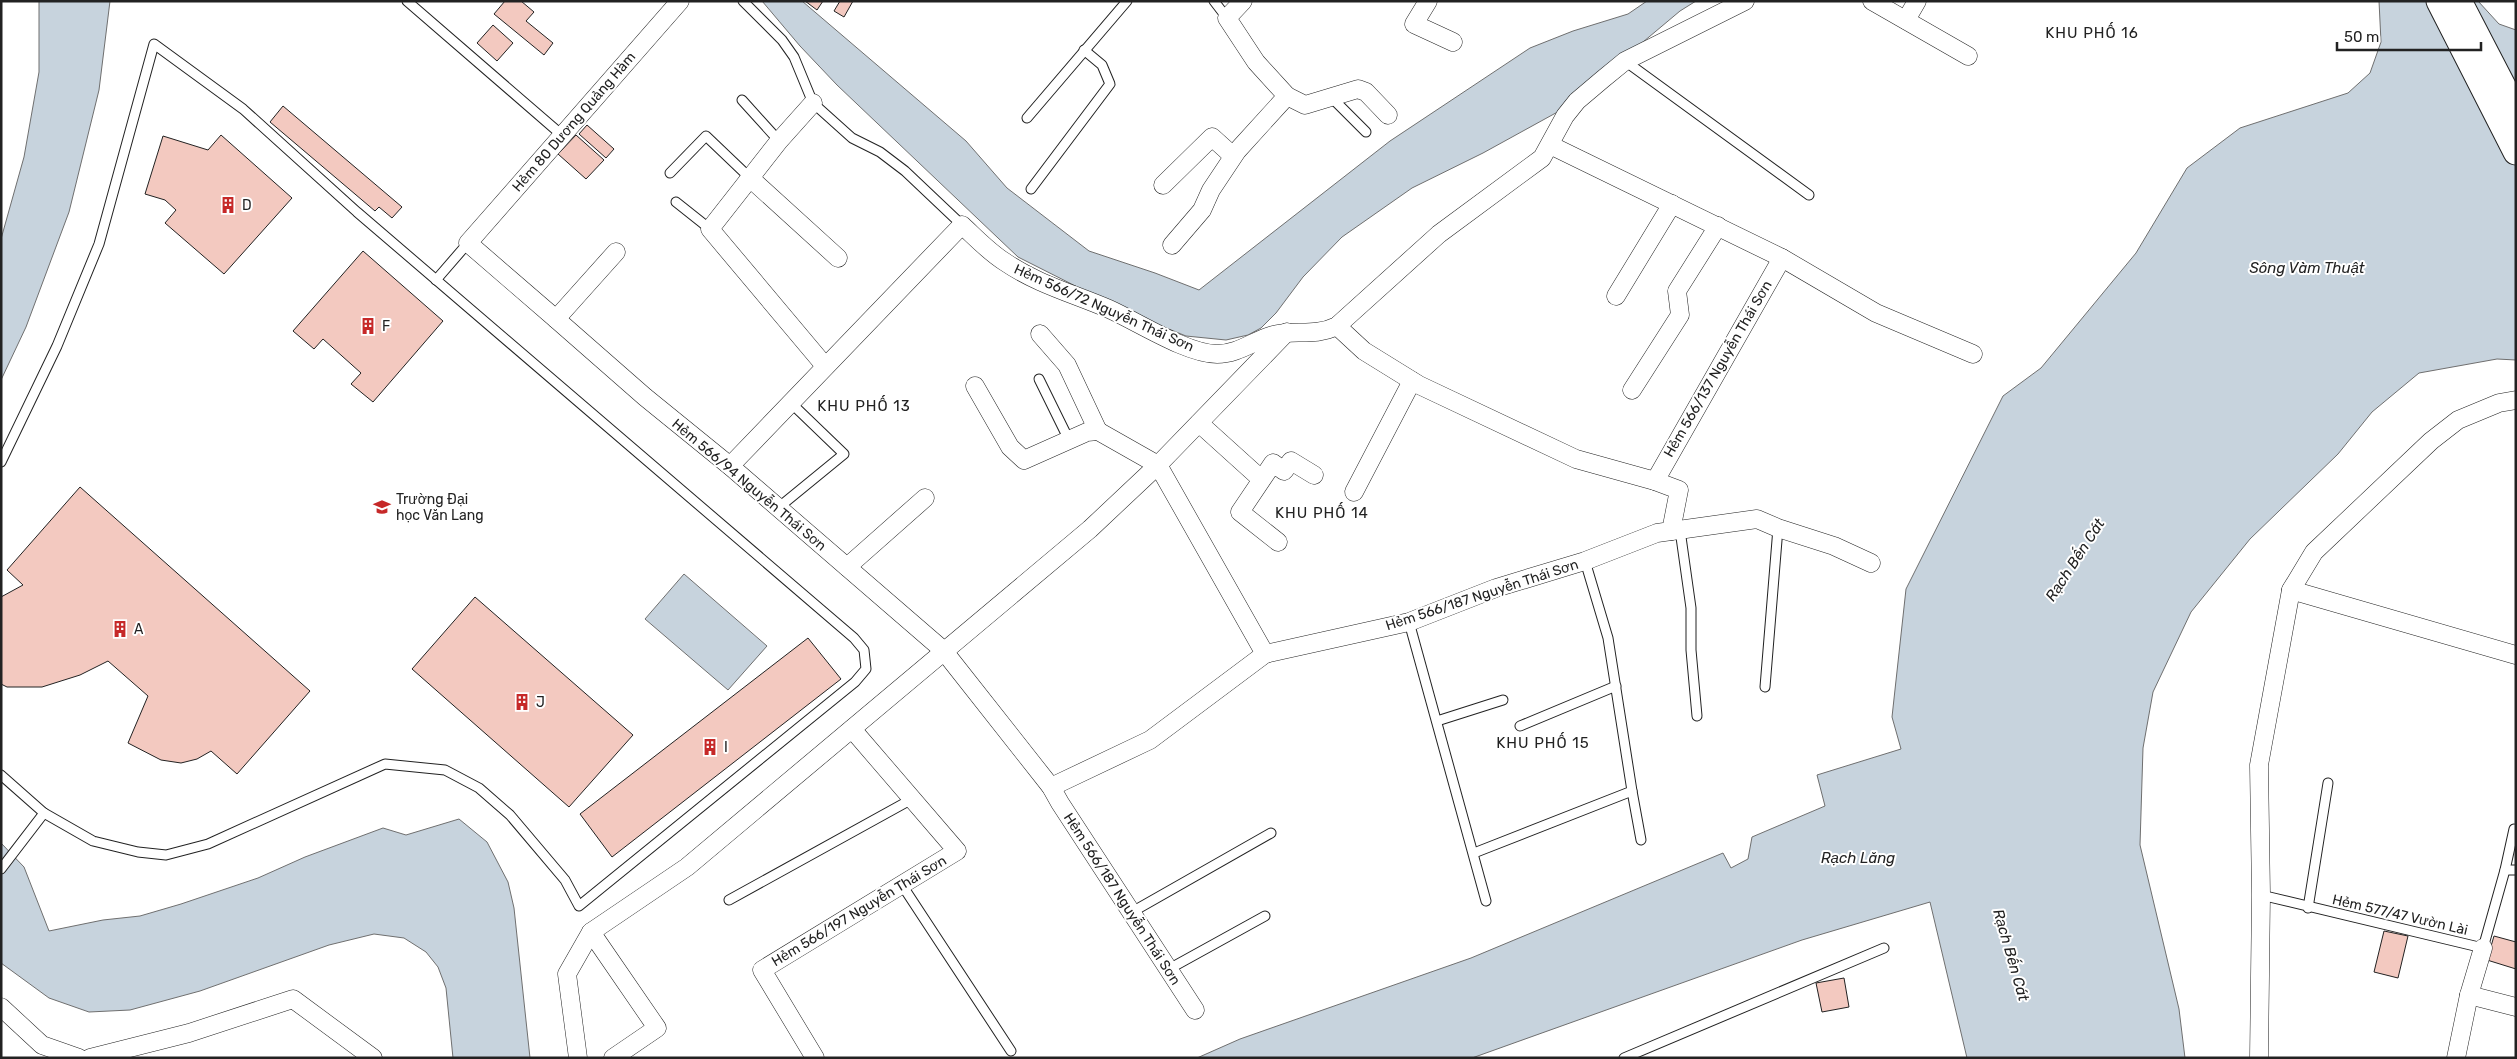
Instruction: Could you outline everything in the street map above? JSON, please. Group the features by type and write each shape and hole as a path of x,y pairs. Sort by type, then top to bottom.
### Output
{"main road":[{"path":"2439,1 2516,152"},
{"path":"2460,1 2516,111"}],"street":[{"name":"Hẻm 80 Dương Quảng Hàm","path":"468,243 680,1"},
{"path":"1243,1 1227,18 1256,62 1287,96 1305,105 1358,89 1366,92 1388,115"},
{"path":"1428,1 1414,24 1453,42"},
{"path":"1675,530 1679,490 1655,480 1576,459 1412,381 1364,351 1337,326 1439,234 1542,158 1550,145 1558,124 1577,101 1625,61 1726,6 1745,1"},
{"path":"1872,1 1968,56"},
{"path":"1906,20 1917,1"},
{"path":"1172,246 1202,210 1211,190 1233,156 1287,96"},
{"path":"813,103 779,141 710,229 825,366"},
{"path":"1164,185 1212,137 1233,156"},
{"path":"1550,145 1782,258 1876,313 1973,354"},
{"path":"750,178 838,258"},
{"path":"1616,296 1672,204"},
{"path":"730,466 962,225"},
{"name":"Hẻm 566/72 Nguyễn Thái Sơn","path":"962,225 1004,262 1031,278 1109,310 1196,350 1217,354 1234,352 1271,336 1288,332 1310,334 1337,326"},
{"path":"1632,390 1680,315 1677,291 1718,226"},
{"name":"Hẻm 566/94 Nguyễn Thái Sơn","path":"468,243 645,397 730,466 943,650"},
{"path":"556,319 616,252"},
{"name":"Hẻm 566/137 Nguyễn Thái Sơn","path":"1655,480 1782,258"},
{"path":"578,1058 567,974 592,932 687,867 1090,528 1158,465 1288,332"},
{"path":"1040,334 1067,365 1098,431"},
{"path":"1354,492 1412,381"},
{"path":"974,386 1010,447 1024,460 1088,432 1098,431 1158,465 1265,654"},
{"path":"2259,1058 2261,895 2259,765 2291,590 2314,552 2431,441 2458,420 2499,403 2516,400"},
{"path":"1199,423 1261,479"},
{"path":"1278,542 1240,512 1273,463 1284,471 1292,461 1314,475"},
{"path":"847,567 925,498"},
{"name":"Hẻm 566/187 Nguyễn Thái Sơn","path":"1051,787 1150,740 1265,654 1409,622 1496,588 1585,561 1657,533 1757,519 1778,528 1834,546 1871,563"},
{"path":"2291,590 2516,655"},
{"name":"Hẻm 566/187 Nguyễn Thái Sơn","path":"943,650 1051,787 1195,1010"},
{"name":"Hẻm 566/197 Nguyễn Thái Sơn","path":"815,1058 762,970 957,852 852,729"},
{"path":"592,932 657,1028 613,1058"},
{"path":"2456,1058 2469,995 2483,948"},
{"path":"2469,995 2516,1007"},
{"path":"90,1058 189,1033 289,999 299,1001 373,1058"},
{"path":"1,1007 42,1045 79,1058"}],"lane":[{"path":"407,1 563,136"},
{"name":"Hẻm 566/72 Nguyễn Thái Sơn","path":"743,1 782,40 794,57 813,103 852,138 880,152 905,171 962,225"},
{"path":"1027,118 1127,1"},
{"path":"1214,1 1227,18"},
{"path":"1,462 57,346 99,244 154,44 243,109 436,280 854,638 864,650 866,668 855,682 579,906 565,880 510,815 479,788 445,770 386,764 208,844 166,855 138,852 94,841 44,813 1,775"},
{"path":"1031,189 1110,84 1102,65 1084,50"},
{"path":"1625,61 1809,195"},
{"path":"1332,98 1366,132"},
{"path":"742,100 779,141"},
{"path":"670,173 706,136 750,178"},
{"path":"676,202 710,229"},
{"path":"436,280 468,243"},
{"path":"1039,378 1069,440"},
{"path":"778,508 844,454 790,402"},
{"path":"1765,687 1778,528"},
{"path":"1675,530 1691,608 1691,650 1697,716"},
{"path":"1585,561 1608,638 1641,840"},
{"path":"1409,622 1486,901"},
{"path":"1520,726 1616,686"},
{"path":"1437,722 1503,700"},
{"path":"2308,908 2328,783"},
{"path":"1474,853 1632,791"},
{"path":"729,900 912,799"},
{"path":"1,869 44,813"},
{"name":"Hẻm 577/47 Vườn Lài","path":"2261,895 2308,908 2483,948 2505,870 2514,829"},
{"path":"1132,912 1271,833"},
{"path":"2505,870 2516,870"},
{"path":"902,885 1011,1050"},
{"path":"1169,969 1264,916"},
{"path":"1624,1058 1884,948"}],"water":[{"path":"39,1 110,1 99,90 69,212 26,327 1,380 1,239 24,157 39,72"},
{"path":"762,1 802,1 966,141 1007,188 1089,251 1199,290 1390,141 1530,48 1573,31 1628,14 1647,1 1696,1 1680,11 1563,109 1483,153 1412,188 1342,237 1303,277 1276,313 1261,328 1248,335 1226,340 1186,336 1127,312 1018,257 837,85 800,46"},
{"name":"Sông Vàm Thuật","path":"2379,1 2478,1 2499,24 2516,30 2516,360 2497,359 2419,373 2372,412 2338,454 2250,539 2191,612 2153,692 2143,748 2140,845 2179,1009 2185,1058 1967,1058 1930,902 1802,940 1472,1058 1197,1058 1240,1039 1471,958 1723,853 1731,868 1748,859 1752,837 1825,806 1817,775 1901,749 1892,717 1906,589 2003,396 2041,368 2136,253 2187,168 2240,128 2348,93 2370,73 2381,42"},
{"path":"684,574 767,646 728,690 645,619"},
{"path":"459,819 487,842 508,882 514,908 530,1058 453,1058 446,988 438,967 426,952 404,938 374,934 329,945 200,991 130,1010 89,1012 49,998 1,963 1,843 24,867 49,931 103,920 140,916 181,904 258,878 305,857 383,828 406,835"}],"building":[{"path":"505,1 521,1 534,12 526,21 553,43 544,55 494,14"},
{"path":"805,1 823,1 817,10"},
{"path":"840,1 853,1 844,17 834,11"},
{"path":"493,25 513,43 497,61 477,43"},
{"path":"283,106 402,207 392,218 379,207 375,211 270,122"},
{"path":"587,125 614,149 606,158 579,134"},
{"name":"D","path":"221,135 292,198 224,274 165,223 176,210 165,200 145,194 163,136 208,150"},
{"path":"576,135 604,160 586,179 558,154"},
{"name":"F","path":"363,251 443,321 373,402 351,384 361,373 323,339 314,349 293,331"},
{"name":"A","path":"80,487 310,691 237,774 211,751 197,759 181,763 161,760 128,743 148,696 108,661 80,675 42,687 7,687 1,684 1,597 23,585 7,570"},
{"name":"J","path":"475,597 633,735 569,807 412,669"},
{"name":"I","path":"808,638 841,679 612,857 580,814"},
{"path":"2384,931 2408,936 2398,978 2374,972"},
{"path":"2494,936 2516,942 2516,969 2487,960"},
{"path":"1844,978 1849,1007 1822,1012 1816,983"}],"place":[{"name":"D","path":"228,205"},
{"name":"F","path":"368,326"},
{"name":"Trường Đại học Văn Lang","path":"382,507"},
{"name":"A","path":"120,629"},
{"name":"J","path":"522,702"},
{"name":"I","path":"710,747"}],"district":[{"name":"KHU PHỐ 16","path":"2092,33"},
{"name":"KHU PHỐ 13","path":"864,406"},
{"name":"KHU PHỐ 14","path":"1322,513"},
{"name":"KHU PHỐ 15","path":"1543,743"}],"water label":[{"name":"Rạch Bến Cát","path":"2075,560"},
{"name":"Rạch Lăng","path":"1858,858"},
{"name":"Rạch Bến Cát","path":"2011,955"}]}
